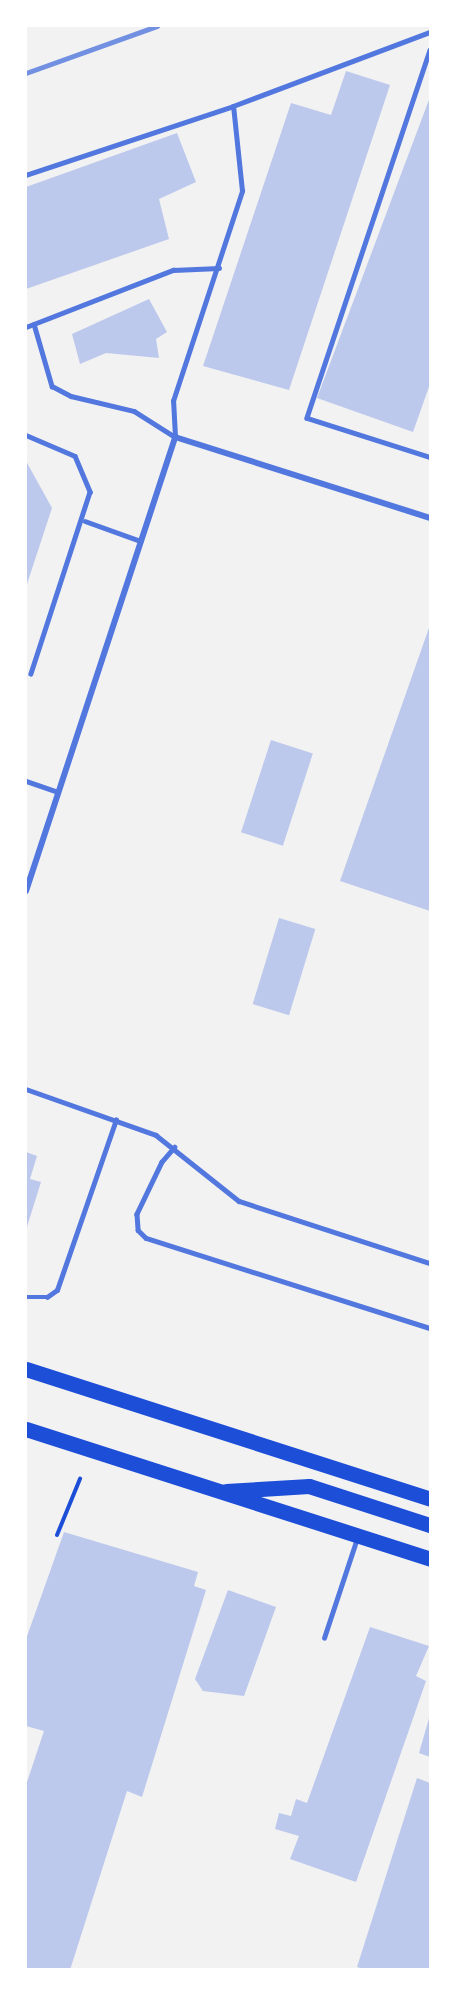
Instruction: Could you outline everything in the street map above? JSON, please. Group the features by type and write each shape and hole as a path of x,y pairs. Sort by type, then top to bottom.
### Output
{"main road":[{"path":"26,1370 430,1499"},
{"path":"26,1429 430,1559"},
{"path":"217,1491 309,1486 430,1525"}],"street":[{"path":"26,891 175,437 430,518"}],"lane":[{"path":"26,175 233,106 430,32"},
{"path":"430,50 307,418 430,457"},
{"path":"175,437 173,401 219,268 242,191 233,106"},
{"path":"26,327 174,270 219,268"},
{"path":"34,324 52,386 71,396 134,411 175,437"},
{"path":"26,435 75,456 90,492 85,521 31,674"},
{"path":"85,521 141,541"},
{"path":"26,781 58,792"},
{"path":"26,1090 116,1120 175,1147 239,1201 430,1263"},
{"path":"26,1297 47,1297 57,1290 116,1120"},
{"path":"175,1147 162,1162 137,1214 138,1230 146,1238 430,1328"},
{"path":"324,1638 358,1535"}],"path":[{"path":"57,1535 80,1479"}],"building":[{"path":"346,71 390,85 289,390 203,366 291,103 331,115"},
{"path":"430,97 430,384 413,432 317,398"},
{"path":"177,133 196,182 159,199 169,239 26,289 26,187"},
{"path":"149,299 167,332 156,339 159,358 106,353 80,364 72,334"},
{"path":"26,461 52,508 26,587"},
{"path":"430,625 430,911 340,881"},
{"path":"271,740 313,754 283,846 241,832"},
{"path":"279,918 315,929 289,1015 253,1004"},
{"path":"26,1152 37,1156 30,1179 41,1182 26,1230"},
{"path":"64,1532 198,1572 194,1586 206,1590 142,1797 127,1791 70,1970 26,1970 26,1785 44,1731 26,1726 26,1639"},
{"path":"228,1590 276,1607 244,1696 203,1691 195,1679"},
{"path":"370,1627 429,1646 416,1676 426,1681 356,1882 290,1859 299,1836 275,1829 279,1813 291,1816 296,1799 307,1803"},
{"path":"430,1715 430,1757 419,1753"},
{"path":"417,1778 430,1783 430,1970 367,1970 357,1967"}],"railway":[{"path":"26,73 157,26"}]}
